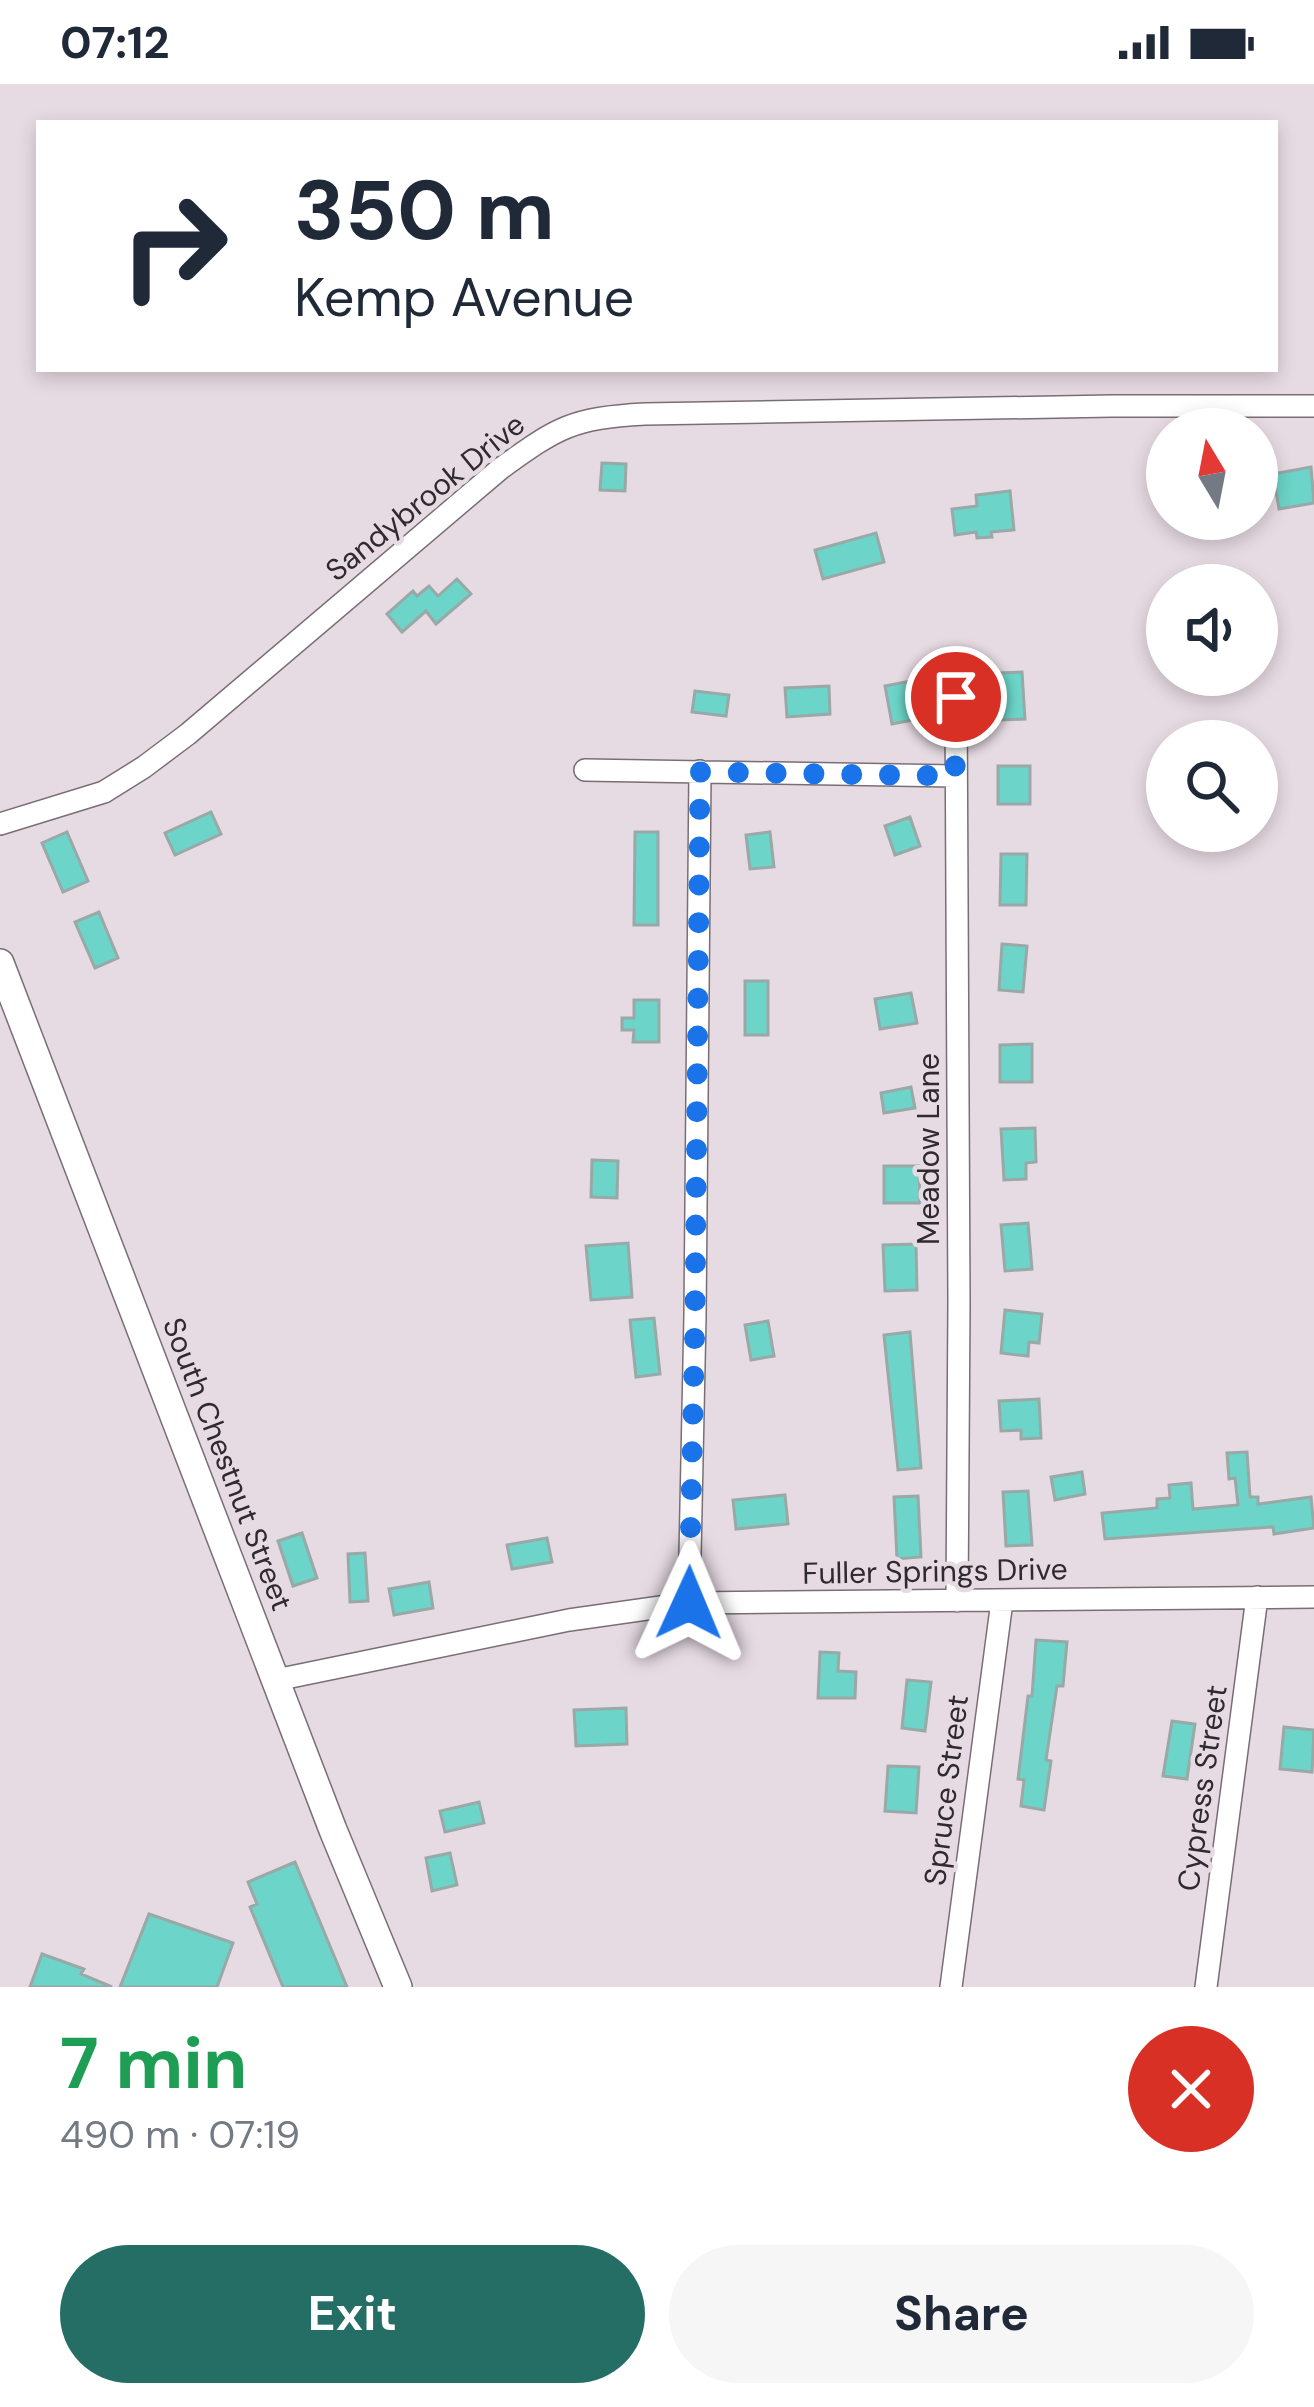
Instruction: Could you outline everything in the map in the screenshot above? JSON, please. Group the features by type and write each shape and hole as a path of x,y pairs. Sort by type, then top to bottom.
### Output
{"main road":[{"name":"South Chestnut Street","path":"0,963 398,1987"}],"street":[{"name":"Sandybrook Drive","path":"0,824 104,792 144,767 500,469 548,434 573,423 598,416 645,414 1314,406"},
{"name":"Meadow Lane","path":"956,697 957,1601"},
{"path":"585,770 955,776"},
{"path":"689,1603 700,772"},
{"name":"Cypress Street","path":"1206,1987 1257,1597"},
{"name":"Fuller Springs Drive","path":"276,1680 569,1620 689,1603 1314,1597"},
{"name":"Spruce Street","path":"951,1987 1001,1601"}],"building":[{"path":"602,463 626,464 625,491 600,490"},
{"path":"1311,467 1314,503 1279,509 1278,473"},
{"path":"1010,491 1014,530 991,532 992,537 977,538 976,532 955,535 952,509 977,506 976,495"},
{"path":"876,533 884,562 823,579 815,550"},
{"path":"457,579 471,594 436,624 426,611 402,632 387,614 413,591 417,596 429,586 438,596"},
{"path":"1022,672 1025,719 1001,720 999,673"},
{"path":"911,681 918,719 892,724 885,686"},
{"path":"829,686 830,714 787,717 785,688"},
{"path":"695,691 729,695 726,716 692,712"},
{"path":"998,766 1030,766 1030,804 998,804"},
{"path":"211,812 221,834 175,855 165,833"},
{"path":"910,817 920,846 895,855 885,826"},
{"path":"67,832 88,881 63,892 42,843"},
{"path":"635,832 658,832 658,925 634,925"},
{"path":"770,832 774,867 750,869 746,835"},
{"path":"1001,854 1027,854 1026,905 1000,905"},
{"path":"99,912 118,958 95,968 75,922"},
{"path":"1002,944 1027,946 1023,992 999,990"},
{"path":"745,981 768,981 768,1035 745,1035"},
{"path":"911,993 917,1023 880,1029 875,999"},
{"path":"634,1000 659,1000 659,1042 633,1042 634,1030 622,1030 622,1018 634,1018"},
{"path":"1032,1044 1032,1082 1000,1082 1000,1045"},
{"path":"911,1087 915,1108 884,1113 881,1093"},
{"path":"1035,1128 1036,1162 1026,1163 1026,1179 1004,1180 1001,1129"},
{"path":"592,1160 618,1161 617,1198 591,1197"},
{"path":"884,1166 919,1166 920,1203 884,1203"},
{"path":"1028,1223 1032,1269 1005,1271 1001,1225"},
{"path":"628,1243 632,1297 591,1300 586,1246"},
{"path":"916,1244 917,1290 885,1291 883,1245"},
{"path":"1005,1310 1042,1314 1039,1343 1029,1342 1028,1356 1001,1353"},
{"path":"654,1318 660,1374 636,1377 630,1320"},
{"path":"768,1321 774,1356 751,1360 745,1325"},
{"path":"910,1332 921,1468 898,1470 884,1335"},
{"path":"1039,1399 1041,1438 1021,1439 1021,1430 1001,1431 999,1401"},
{"path":"1247,1452 1250,1497 1258,1497 1258,1504 1311,1497 1314,1528 1274,1534 1273,1527 1105,1539 1102,1513 1157,1508 1157,1499 1170,1498 1169,1485 1191,1483 1193,1509 1238,1505 1227,1453"},
{"path":"1082,1472 1085,1494 1055,1500 1051,1477"},
{"path":"1028,1491 1032,1545 1006,1546 1003,1492"},
{"path":"785,1495 788,1524 736,1529 733,1500"},
{"path":"918,1496 921,1557 897,1559 894,1497"},
{"path":"302,1533 317,1578 293,1586 278,1541"},
{"path":"547,1538 552,1562 512,1569 507,1545"},
{"path":"365,1553 368,1601 350,1602 348,1554"},
{"path":"429,1582 433,1608 394,1615 389,1589"},
{"path":"1036,1640 1067,1642 1063,1686 1057,1686 1046,1760 1051,1761 1044,1810 1021,1806 1024,1780 1018,1779"},
{"path":"820,1652 839,1653 838,1671 856,1672 855,1698 818,1698"},
{"path":"907,1680 931,1682 925,1731 902,1728"},
{"path":"626,1708 627,1744 576,1746 574,1710"},
{"path":"1172,1721 1195,1724 1187,1779 1163,1776"},
{"path":"1284,1727 1314,1730 1312,1772 1280,1769"},
{"path":"888,1766 919,1767 916,1813 885,1811"},
{"path":"479,1802 484,1823 445,1832 440,1811"},
{"path":"450,1853 457,1885 432,1891 426,1858"},
{"path":"295,1862 347,1987 283,1987 250,1907 257,1904 248,1882"},
{"path":"149,1914 233,1943 217,1987 120,1987"},
{"path":"42,1954 84,1969 81,1974 112,1987 30,1987"}],"route":[{"path":"689,1603 700,772 955,776 956,697"}]}
